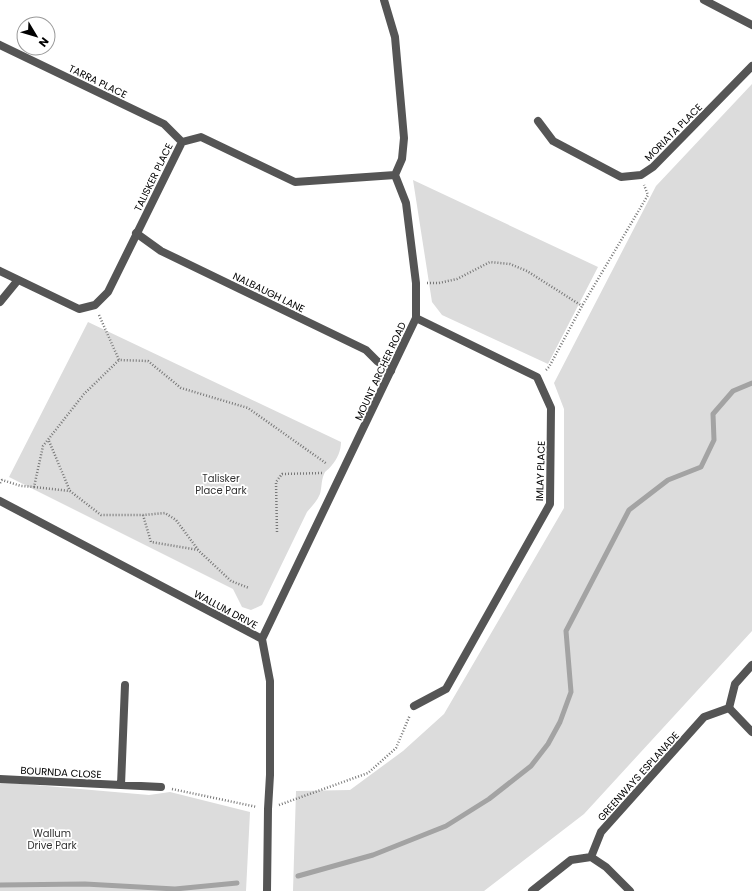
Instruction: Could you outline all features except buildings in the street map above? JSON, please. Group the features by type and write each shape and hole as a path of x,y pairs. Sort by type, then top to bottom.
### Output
{"street":[{"path":"384,0 395,37 404,138 402,159 395,175"},
{"path":"704,0 752,25"},
{"name":"TARRA PLACE","path":"0,45 164,124 182,142"},
{"name":"MORIATA PLACE","path":"641,175 653,167 752,66"},
{"path":"538,121 553,141 621,177 641,175"},
{"name":"TALISKER PLACE","path":"95,305 108,292 136,232 182,142 202,137 295,182 395,175"},
{"name":"MOUNT ARCHER ROAD","path":"262,639 416,318 416,283 406,203 395,175"},
{"name":"NALBAUGH LANE","path":"136,232 161,251 366,350 377,361 391,371"},
{"path":"0,272 79,309 95,305"},
{"path":"0,302 18,280"},
{"path":"416,318 537,377"},
{"name":"IMLAY PLACE","path":"414,706 446,689 550,504 551,408 537,377"},
{"name":"WALLUM DRIVE","path":"1,503 262,639 270,681 270,775 267,891"},
{"path":"752,665 735,684 729,708 752,732"},
{"path":"121,785 125,685"},
{"name":"GREENWAYS ESPLANADE","path":"591,857 601,832 704,717 729,708"},
{"name":"BOURNDA CLOSE","path":"0,779 162,786"},
{"path":"532,891 571,860 591,857 606,867 630,891"}],"path":[{"path":"537,377 549,367 582,306 648,196 641,175"},
{"path":"416,283 439,283 457,279 490,262 510,264 527,271 582,306"},
{"path":"95,305 119,360"},
{"path":"34,487 43,446 84,394 119,360 148,361 181,388 248,408 327,464"},
{"path":"48,440 70,491 101,515 143,515 165,513 176,520 199,551 231,581 249,588"},
{"path":"277,532 276,482 282,474 322,472"},
{"path":"0,483 2,480 21,486 70,491"},
{"path":"143,515 151,542 199,551"},
{"path":"162,786 268,809 368,773 396,748 414,706"}],"green space":[{"path":"752,84 752,631 584,814 484,891 293,891 296,791 350,790 403,751 444,714 564,508 564,409 554,383 656,186"},
{"path":"413,180 598,267 548,364 442,315 432,302"},
{"name":"Talisker Place Park","path":"88,322 341,442 337,457 325,472 319,497 307,512 262,605 251,610 242,607 233,589 9,477"},
{"name":"Wallum Drive Park","path":"0,782 149,795 170,792 250,812 246,891 0,891"}],"waterway":[{"path":"298,876 373,855 446,826 489,799 531,766 548,744 560,722 571,692 566,631 629,510 668,480 701,467 714,440 713,414 733,391 752,383"},
{"path":"0,885 85,884 175,889 237,883"}]}
